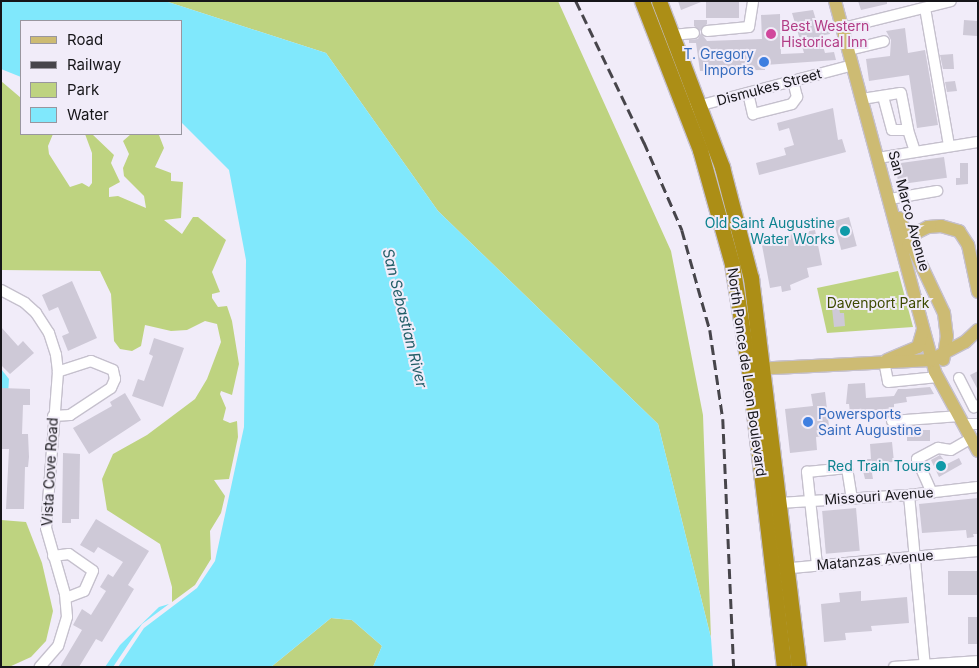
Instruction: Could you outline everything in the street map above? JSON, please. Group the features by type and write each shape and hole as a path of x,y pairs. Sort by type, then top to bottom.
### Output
{"highway":[{"name":"North Ponce de Leon Boulevard","path":"642,1 685,110 722,223 756,369 779,503 799,667"},
{"name":"North Ponce de Leon Boulevard","path":"659,1 700,106 738,222 751,278 756,369 772,569 784,667"}],"main road":[{"name":"San Marco Avenue","path":"835,1 878,158 897,217 931,360 938,377 978,451"},
{"path":"897,217 928,227 941,226 959,232 968,245 976,275 978,292"},
{"path":"897,217 912,239 944,313 948,349 942,369 948,394"},
{"path":"906,258 912,239 928,227"},
{"path":"884,361 918,347 924,325 948,349"},
{"path":"756,369 931,360 978,330"}],"street":[{"path":"707,31 749,26 753,1"},
{"path":"843,28 951,1"},
{"path":"926,8 949,146"},
{"path":"672,35 694,33"},
{"path":"849,50 884,41"},
{"name":"Dismukes Street","path":"685,110 853,65"},
{"path":"748,93 753,114 792,104 797,97 793,81"},
{"path":"862,99 901,92 908,130 915,152"},
{"path":"883,96 892,130 908,130"},
{"path":"878,158 978,142"},
{"path":"890,199 937,191"},
{"name":"Vista Cove Road","path":"1,290 25,303 41,320 52,340 58,372 53,416 46,528 52,556 66,598 64,632 54,653 40,667"},
{"path":"884,361 888,382 938,377"},
{"path":"53,416 70,415 111,388 115,378 113,370 91,362 58,372"},
{"path":"959,378 974,407 978,405"},
{"path":"948,394 966,390"},
{"path":"892,422 962,420 978,424"},
{"path":"932,493 917,459 938,448 951,450 972,438"},
{"path":"817,566 807,472 847,468 852,498"},
{"name":"Missouri Avenue","path":"779,503 909,495 978,487"},
{"path":"909,495 925,666"},
{"name":"Matanzas Avenue","path":"772,569 978,551"},
{"path":"52,556 69,554 93,571 84,591 66,598"},
{"path":"894,667 978,661"}],"green space":[{"path":"165,1 558,1 671,251 703,415 711,638 658,424 438,211 326,53"},
{"path":"1,81 20,97 20,135 53,135 48,146 49,154 70,187 82,183 89,187 92,183 92,153 85,135 93,135 114,155 111,163 120,182 109,188 109,197 118,196 146,208 144,196 124,176 123,168 129,154 123,141 130,135 159,135 164,148 155,167 171,173 171,181 183,182 181,218 164,220 182,234 193,217 198,217 226,240 212,272 220,292 212,294 212,298 218,307 227,306 232,321 239,364 232,395 221,391 220,394 226,408 223,420 230,423 237,421 238,437 229,479 214,480 225,496 221,513 210,531 211,559 195,585 172,602 172,587 160,544 107,510 102,479 113,454 147,435 195,399 207,379 221,342 217,324 205,321 187,330 171,331 145,325 141,346 132,351 120,349 114,341 111,294 100,271 1,270"},
{"name":"Davenport Park","path":"898,271 913,327 827,333 817,288"},
{"path":"1,520 26,522 42,563 53,611 46,641 31,657 9,667 1,667"},
{"path":"331,618 352,620 382,646 373,667 271,667"}],"water":[{"name":"San Sebastian River","path":"1,1 165,1 326,53 438,211 658,424 711,638 713,667 373,667 382,646 352,620 331,618 271,667 118,667 144,628 197,588 215,561 244,427 246,260 229,170 182,123 182,20 20,20 20,77 1,69"},
{"path":"1,369 9,379 6,427 1,427"},
{"path":"169,604 142,624 113,667 105,667 120,645 159,607"}],"building":[{"path":"678,1 701,1 701,2 681,10"},
{"path":"706,1 739,1 739,18 706,18"},
{"path":"858,1 887,1 887,4 861,10"},
{"path":"813,10 819,30 828,28 830,34 820,36 825,53 834,52 836,60 765,65 765,70 700,71 696,43 689,43 689,40 698,39 701,33 707,41 762,39 761,15 780,14 781,54 804,53 792,13"},
{"path":"694,20 707,20 707,24 700,31 694,26"},
{"path":"964,20 978,21 977,36 963,35"},
{"path":"905,28 908,53 925,50 938,125 917,128 909,75 869,81 866,59 890,56 891,40 886,31"},
{"path":"953,54 954,69 943,69 940,55"},
{"path":"955,81 957,91 947,92 945,82"},
{"path":"833,108 838,140 842,139 846,152 759,175 756,163 786,155 784,148 794,145 789,128 779,131 777,123"},
{"path":"944,157 947,178 898,185 895,164"},
{"path":"960,163 968,163 968,184 956,185 956,178 960,178"},
{"name":"Old Saint Augustine Water Works","path":"849,217 857,246 841,250 834,221"},
{"path":"815,230 822,265 807,268 809,277 790,285 791,290 782,292 781,286 770,288 761,240"},
{"path":"72,281 97,338 68,351 62,336 69,333 58,307 49,311 42,295"},
{"path":"839,307 840,313 844,313 845,326 834,327 832,308"},
{"path":"1,327 18,346 23,341 34,353 10,374 1,365"},
{"path":"154,338 184,348 163,407 132,396 138,379 144,381 153,356 149,354"},
{"path":"978,371 978,390 970,375"},
{"path":"865,383 866,398 894,396 898,389 930,387 934,394 906,397 907,402 894,404 894,408 850,413 849,404 846,404 848,384"},
{"path":"1,388 30,389 30,405 23,405 22,434 28,434 29,457 28,467 25,467 24,509 6,509 9,449 1,449"},
{"name":"Powersports Saint Augustine","path":"825,392 830,435 816,437 817,450 790,453 785,409 813,406 811,394"},
{"path":"125,393 141,420 89,454 73,428 112,406 110,402"},
{"path":"907,430 930,430 930,441 907,441"},
{"path":"892,442 894,462 876,463 877,473 872,473 873,479 865,479 860,459 871,459 870,444"},
{"path":"63,453 80,454 79,519 71,519 71,523 62,523"},
{"path":"940,455 947,464 959,458 962,464 939,477 931,460"},
{"path":"978,498 978,534 973,534 974,537 967,538 966,530 922,533 919,504"},
{"path":"856,508 860,551 826,554 822,511"},
{"path":"96,519 149,551 128,585 134,589 102,642 96,639 79,667 60,667 82,630 73,625 82,609 91,615 106,591 100,587 108,574 113,577 123,562 98,547 94,553 80,545"},
{"path":"948,571 978,571 978,595 948,595"},
{"path":"861,591 861,601 907,597 909,623 871,626 872,631 845,633 846,640 824,642 821,604 840,602 839,593"},
{"path":"968,617 978,617 978,644 968,644"}],"railway":[{"path":"576,1 644,142 682,230 710,330 723,419 734,667"}],"place":[{"name":"Best Western Historical Inn","path":"771,34"},
{"name":"T. Gregory Imports","path":"764,62"},
{"name":"Old Saint Augustine Water Works","path":"845,231"},
{"name":"Powersports Saint Augustine","path":"808,422"},
{"name":"Red Train Tours","path":"941,466"}]}
